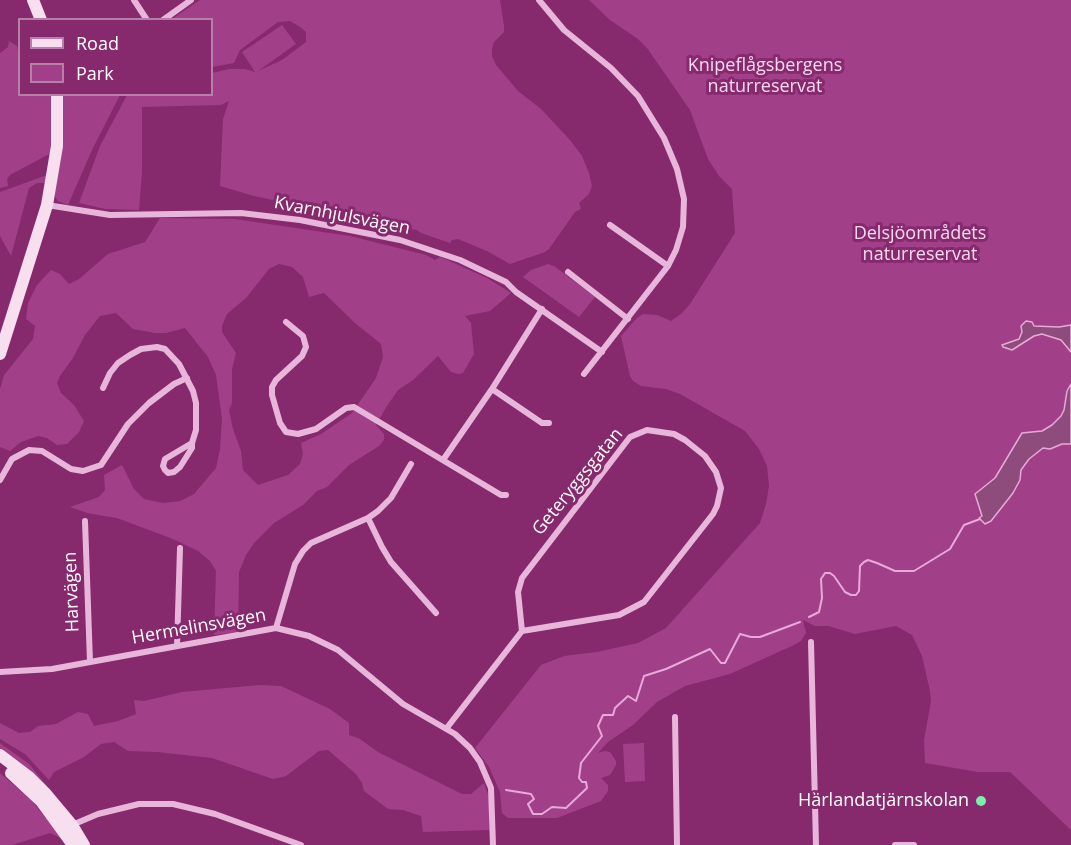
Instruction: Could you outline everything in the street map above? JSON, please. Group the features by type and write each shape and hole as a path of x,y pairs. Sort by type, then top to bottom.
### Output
{"street":[{"path":"33,0 40,18"},
{"path":"134,0 146,18"},
{"path":"166,18 191,0"},
{"path":"539,0 564,30 622,78 638,96 660,130 677,169 684,200 683,227 668,266 584,374"},
{"path":"0,354 47,205 57,146 57,96"},
{"name":"Kvarnhjulsvägen","path":"47,205 111,215 241,213 300,220 372,234 437,251 506,282 602,352"},
{"path":"610,225 668,266"},
{"path":"568,272 628,319"},
{"path":"443,460 492,389 542,309"},
{"path":"286,322 303,336 306,347 302,356 276,380 272,387 272,395 283,429 298,434 316,429 346,408 354,407 501,495 506,495"},
{"path":"104,388 110,373 118,363 141,349 156,347 165,349 187,378 196,403 196,430 192,448 174,472 165,470 163,466 165,459 192,443"},
{"path":"0,480 12,459 23,451 29,450 42,451 71,469 83,471 101,465 128,424 174,384 187,378"},
{"path":"492,389 542,423 549,423"},
{"name":"Geteryggsgatan","path":"647,430 657,431 674,434 696,447 711,464 719,480 721,488 717,506 644,602 619,615 522,631 518,592 522,578 630,437 647,430"},
{"path":"276,628 295,564 303,551 311,543 368,518 378,511 391,498 411,464"},
{"path":"368,518 387,555 436,613"},
{"name":"Harvägen","path":"85,521 90,662"},
{"path":"177,646 180,548"},
{"name":"Hermelinsvägen","path":"0,672 52,669 276,628 309,636 328,644 403,704 446,729 470,748 488,778 492,798 493,845"},
{"path":"446,729 522,631"},
{"path":"811,642 816,845"},
{"path":"675,717 677,845"},
{"path":"0,755 29,777 46,794 68,828 73,845"},
{"path":"0,765 42,801 84,845"},
{"path":"68,828 92,816 118,809 139,804 165,804 204,811 301,845"},
{"path":"895,845 914,845"}],"green space":[{"path":"200,0 500,0 504,32 494,42 492,49 496,65 518,91 541,109 582,156 592,186 589,194 579,203 581,209 575,212 549,249 510,264 458,239 450,243 417,230 254,196 220,186 223,119 229,101 221,105 142,107 142,173 139,210 105,209 79,203 100,146 126,96 213,96 213,73 229,69 245,69 255,72 242,52 282,25 296,44 258,71 282,60 306,42 306,32 300,27 290,21 278,22 240,50 234,63 213,67 213,18 173,18"},
{"path":"589,0 1071,0 1071,830 1010,772 978,772 925,763 924,740 931,701 930,691 922,656 912,635 896,626 855,634 828,626 815,626 803,620 806,633 801,641 730,674 685,686 657,702 633,725 608,742 598,753 610,752 616,765 610,775 601,778 608,785 608,791 601,801 557,818 508,818 502,813 500,792 489,767 475,748 541,665 564,656 638,643 666,628 760,523 769,486 767,466 759,449 745,431 680,394 666,389 641,386 630,376 621,336 643,314 657,315 671,321 690,304 735,233 732,189 719,176 708,159 690,110 647,48 610,20"},
{"path":"9,41 17,46 18,96 52,96 53,129 51,153 10,175 7,179 8,186 0,188 0,53 8,47"},
{"path":"59,96 119,96 68,205 58,201 52,192"},
{"path":"47,175 45,183 37,183 29,188 11,256 0,236 0,192"},
{"path":"160,218 235,219 350,236 426,255 435,260 440,257 487,278 511,293 490,311 465,316 471,323 474,354 463,373 451,372 438,356 413,380 398,390 387,406 376,425 384,434 384,440 379,446 349,465 327,487 317,491 303,505 274,523 254,543 239,572 238,632 214,635 216,571 210,561 198,551 117,518 87,513 70,507 99,497 105,490 104,475 122,465 134,489 144,499 163,503 180,501 194,494 216,468 222,419 216,375 208,357 185,328 166,333 155,333 133,329 116,313 100,316 85,335 57,383 61,393 74,405 84,421 79,432 67,444 57,445 47,438 38,436 21,442 10,451 0,447 0,389 4,375 33,339 35,326 26,319 28,303 37,285 51,270 60,274 69,284 79,279 108,254 145,242","holes":["279,264 292,267 303,277 309,297 324,293 381,344 383,357 376,378 352,413 321,434 301,443 303,454 300,464 288,475 258,485 243,470 241,451 233,429 229,410 232,403 232,369 236,353 222,332 222,326 227,314 246,298 269,269"]},
{"path":"548,264 554,266 595,297 579,317 523,277 531,270"},
{"path":"260,685 281,686 330,709 349,723 349,735 462,794 471,794 484,783 490,800 489,830 423,832 421,816 403,810 388,809 364,791 356,774 328,750 319,751 286,776 273,779 212,758 128,751 114,742 101,744 84,757 54,772 49,780 25,754 0,739 0,723 19,733 30,732 38,726 56,724 78,712 88,714 94,726 136,714 134,700 144,701 182,692"},
{"path":"0,743 29,764 69,813 0,752"},
{"path":"644,743 645,781 625,782 623,744"},
{"path":"0,773 31,800 63,839 50,833 12,845 0,845"}],"shaded area":[{"path":"1026,321 1032,322 1034,326 1071,325 1071,352 1061,340 1042,334 1034,336 1012,350 1003,347 1002,345 1019,339 1022,332 1021,326"},
{"path":"1071,384 1071,444 1062,444 1050,449 1043,448 1029,459 1021,470 1020,480 1013,493 991,521 985,524 979,518 982,516 975,494 995,478 1022,433 1042,431 1061,416"}],"waterway":[{"path":"809,617 819,612 822,598 821,579 825,573 834,576 845,592 856,595 859,591 860,566 864,562 868,560 895,571 914,571 950,549 964,525 980,519"},
{"path":"506,790 531,794 534,799 528,804 533,814 542,814 552,807 566,808 587,788 586,782 582,782 579,778 581,763 602,736 598,726 603,715 613,715 615,708 628,696 636,701 644,676 666,669 710,649 721,663 725,663 740,634 760,637 800,622"}],"place":[{"name":"Härlandatjärnskolan","path":"981,801"}],"park label":[{"name":"Knipeflågsbergens naturreservat","path":"765,76"},
{"name":"Delsjöområdets naturreservat","path":"920,244"}]}
